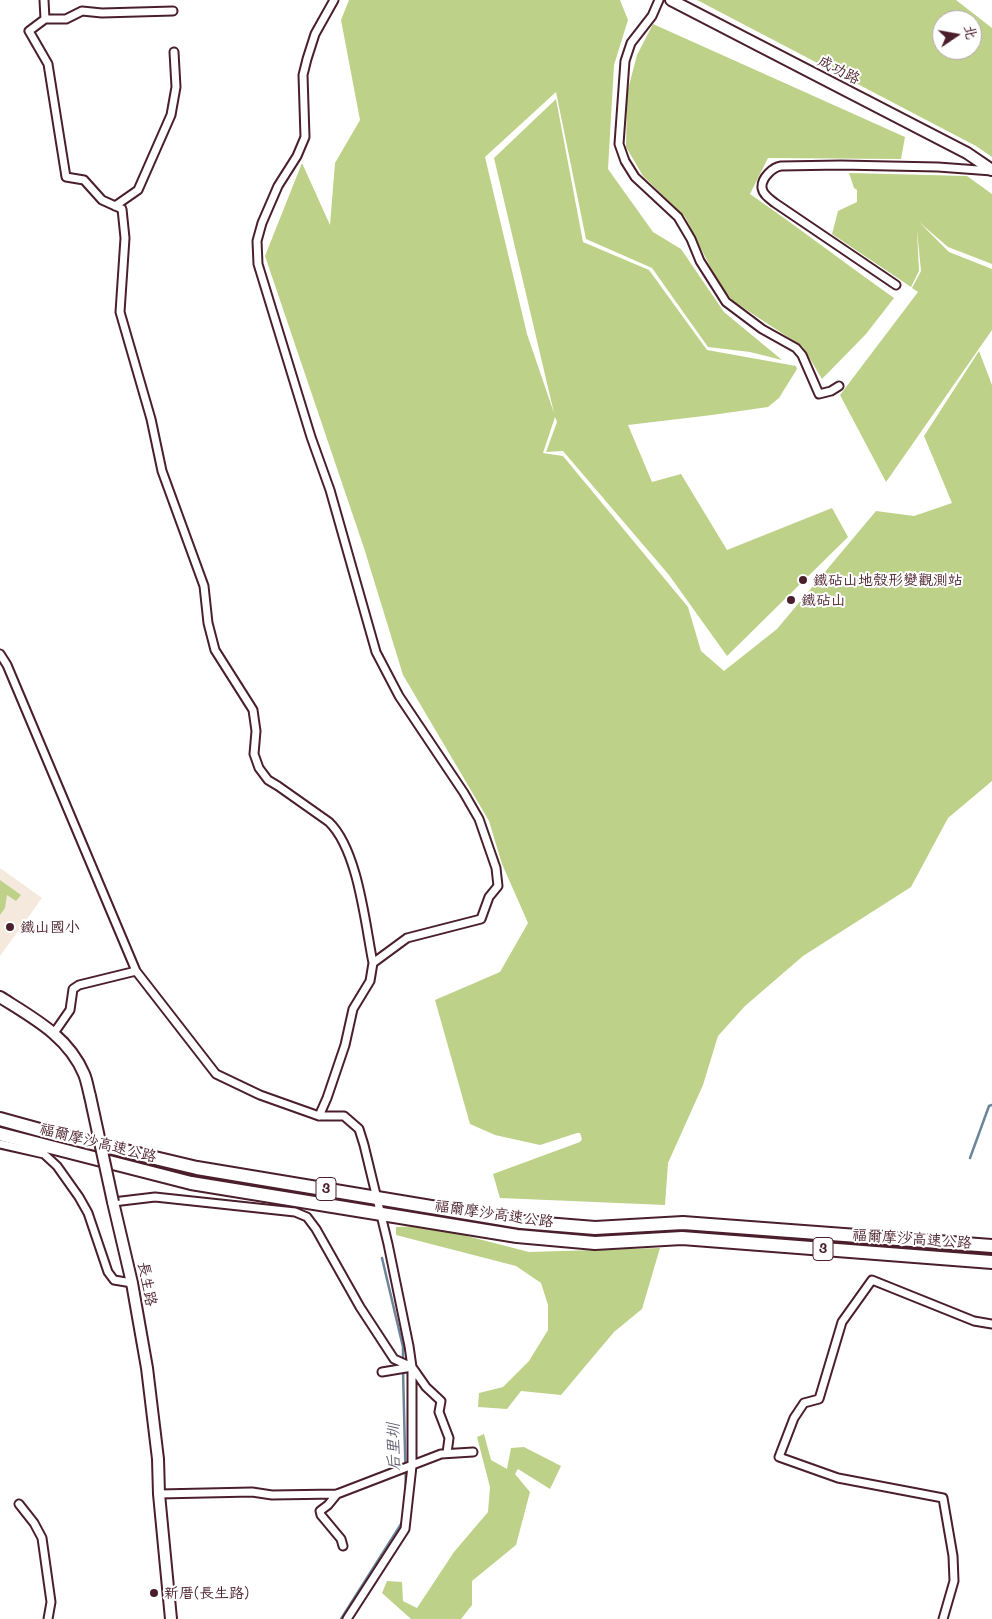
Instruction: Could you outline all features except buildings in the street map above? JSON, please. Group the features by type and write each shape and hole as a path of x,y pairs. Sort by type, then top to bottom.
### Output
{"highway":[{"name":"福爾摩沙高速公路","path":"0,1119 58,1135 197,1168 521,1222 595,1228 683,1223 992,1246"},
{"name":"福爾摩沙高速公路","path":"0,1134 191,1183 518,1236 595,1243 682,1238 992,1262"}],"street":[{"path":"44,0 45,19"},
{"path":"334,0 315,34 307,59 303,75 304,137 297,156 278,186 262,223 257,241 258,264 311,437 330,490 376,652 399,696 480,819 496,868 498,886 489,897 481,919 407,938 373,963"},
{"path":"658,0 652,16 631,43 625,61 619,144 626,161 635,177 678,217 691,239 700,261 726,302 762,329 796,348 802,355 819,394 831,391 839,386"},
{"name":"成功路","path":"671,0 967,153 992,171"},
{"path":"173,12 102,13 82,11 66,20 45,19 29,31 48,64 66,177 84,180 102,200 122,209 125,238 120,312 151,418 162,471 204,586 208,623 215,650 254,710 256,731 254,754 259,768 268,780 335,828 343,840 354,866 373,963 370,981 353,1009 345,1045 319,1116"},
{"path":"115,206 138,190 171,115 176,87 174,52"},
{"path":"896,285 765,195 762,188 764,179 776,167 781,166 938,167 992,171"},
{"path":"0,654 7,665 136,971 216,1074 260,1094 319,1116 344,1116 359,1129 388,1244 409,1346 412,1367 412,1466 405,1529 347,1619"},
{"path":"54,1033 70,1010 73,989 80,985 136,971"},
{"name":"長生路","path":"0,997 54,1033 76,1058 85,1075 132,1284 147,1368 158,1459 159,1494 171,1619"},
{"path":"0,1144 44,1154 56,1166 79,1197 88,1213 108,1272 114,1280 132,1284"},
{"path":"113,1202 155,1197 295,1212 307,1217 316,1229 360,1307 394,1359 412,1367 426,1386 441,1401 439,1412 449,1438 447,1453"},
{"path":"943,1619 954,1581 953,1556 943,1498 838,1478 779,1457 799,1410 804,1403 819,1399 842,1322 872,1280 974,1321 992,1324"},
{"path":"382,1372 412,1367"},
{"path":"159,1494 252,1492 272,1495 337,1494 447,1453 473,1452"},
{"path":"337,1494 320,1511 321,1515 341,1539 343,1546"},
{"path":"19,1504 34,1523 42,1538 51,1602 48,1619"}],"shaded area":[{"name":"鐵山國小","path":"0,868 42,898 0,956"}],"green space":[{"path":"349,0 620,0 628,20 614,65 608,169 653,232 681,249 724,312 782,360 750,352 708,347 652,268 586,239 556,92 485,157 527,334 554,413 494,158 556,99 583,242 649,270 707,350 796,366 797,369 779,398 768,407 628,425 652,482 681,474 727,550 832,508 848,537 727,656 669,575 563,451 546,452 557,422 555,417 543,453 563,456 688,607 701,651 724,671 777,629 876,511 914,516 952,503 924,436 979,351 992,385 992,781 948,818 911,887 803,956 745,1006 718,1036 703,1085 668,1163 665,1205 500,1198 493,1174 580,1142 582,1139 580,1133 577,1133 540,1145 495,1135 470,1124 435,1000 500,972 528,923 502,864 489,821 403,675 364,548 265,256 302,163 330,225 335,163 360,120 341,20"},
{"path":"697,0 956,0 969,10 932,10 932,60 982,60 982,20 992,28 992,157 976,146"},
{"path":"653,24 905,137 901,159 768,158 750,194 894,298 866,334 822,379 803,347 733,301 719,284 685,217 643,176 626,147 627,93 637,55"},
{"path":"849,173 967,176 992,194 992,264 948,247 919,222 949,252 992,269 992,330 886,482 840,395 918,292 912,288 921,271 917,230 919,271 911,287 832,234 838,211 857,202 857,190 854,188"},
{"path":"0,880 21,895 16,901 7,895 5,908 0,915"},
{"path":"428,1226 529,1252 660,1248 642,1309 614,1332 561,1395 521,1391 507,1409 478,1407 479,1393 503,1387 529,1361 548,1330 548,1305 541,1283 516,1266 396,1235 396,1227"},
{"path":"484,1434 491,1460 507,1469 511,1448 524,1447 561,1466 550,1489 518,1469 515,1474 530,1492 516,1545 472,1581 472,1605 461,1619 411,1619 382,1593 387,1581 402,1582 403,1601 417,1608 454,1552 488,1512 490,1487 477,1437"}],"waterway":[{"path":"970,1158 989,1106 992,1105"},
{"name":"后里圳","path":"382,1258 403,1347 403,1361"},
{"name":"后里圳","path":"403,1369 406,1493"},
{"name":"后里圳","path":"341,1619 403,1521"}],"place":[{"name":"鐵砧山地殼形變觀測站","path":"803,580"},
{"name":"鐵砧山","path":"791,600"},
{"name":"鐵山國小","path":"10,927"},
{"name":"新厝(長生路)","path":"154,1593"}]}
